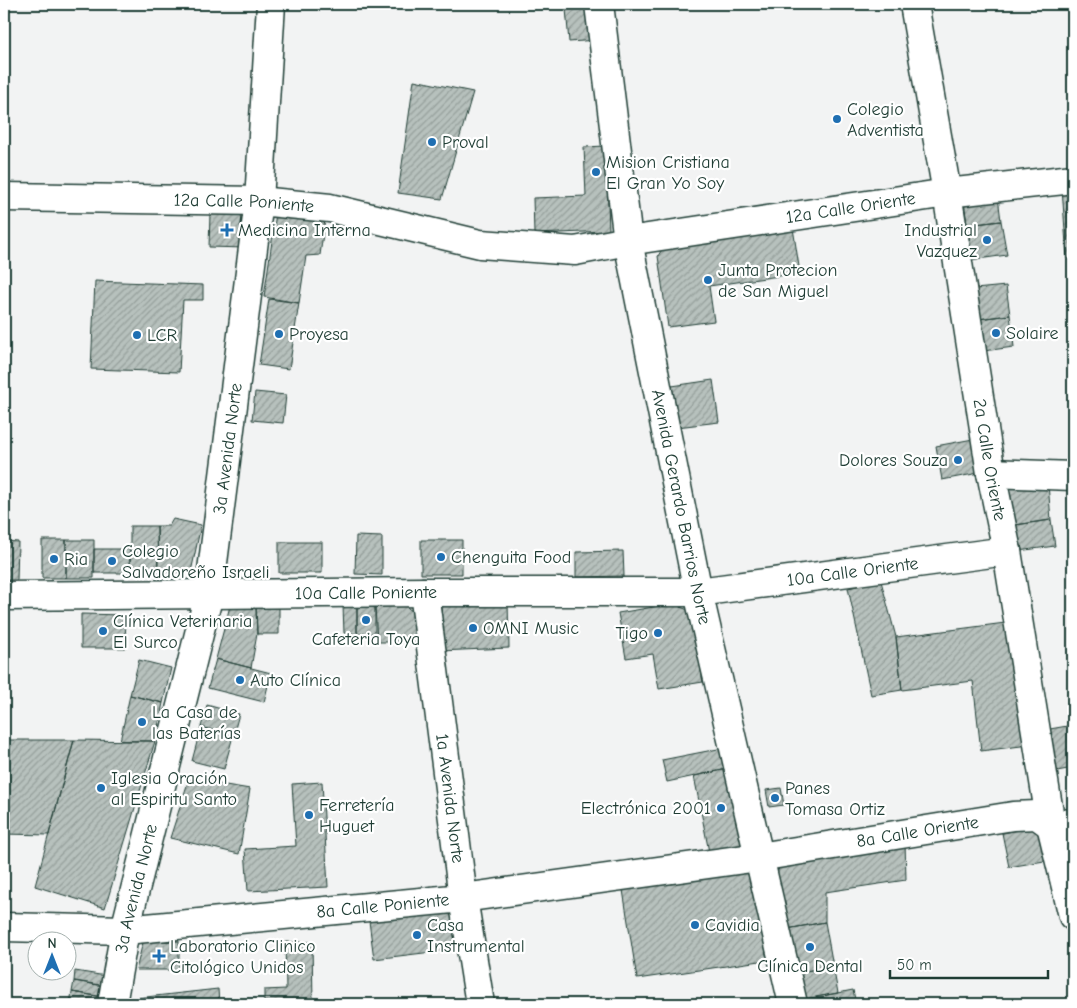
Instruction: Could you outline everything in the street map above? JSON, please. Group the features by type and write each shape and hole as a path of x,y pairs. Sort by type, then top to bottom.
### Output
{"street":[{"name":"3a Avenida Norte","path":"112,1004 125,930 209,594 259,202 271,4"},
{"name":"Avenida Gerardo Barrios Norte","path":"599,4 628,242 698,592 793,1004"},
{"name":"2a Calle Oriente","path":"914,4 947,193 990,473 1062,824 1073,916"},
{"name":"12a Calle Oriente","path":"628,242 947,193 1073,179"},
{"name":"12a Calle Poniente","path":"4,197 259,202 330,208 480,244 575,251 628,242"},
{"path":"990,473 1073,476"},
{"name":"10a Calle Oriente","path":"698,592 1006,551"},
{"name":"10a Calle Poniente","path":"4,596 424,592 698,592"},
{"name":"1a Avenida Norte","path":"424,592 463,898 480,1004"},
{"name":"8a Calle Oriente","path":"759,857 1013,816 1037,815 1062,824"},
{"name":"8a Calle Poniente","path":"4,927 125,930 463,898 759,857"}],"building":[{"path":"594,7 597,40 569,42 566,9"},
{"name":"Proval","path":"414,80 473,92 442,199 398,193"},
{"name":"Mision Cristiana El Gran Yo Soy","path":"606,146 609,231 534,234 533,198 586,196 584,147"},
{"path":"1073,187 1073,258 1067,259 1062,188"},
{"path":"998,197 1001,221 967,225 964,201"},
{"name":"Medicina Interna","path":"210,213 246,214 245,248 209,247"},
{"path":"276,213 325,220 320,255 306,256 299,303 264,297"},
{"name":"Industrial Vazquez","path":"1001,221 1007,255 971,260 967,225"},
{"name":"Junta Protecion de San Miguel","path":"793,228 800,273 709,286 714,321 668,327 658,256 664,246"},
{"name":"LCR","path":"95,281 203,285 203,300 183,300 179,372 91,369"},
{"path":"1006,286 1010,315 978,319 975,289"},
{"name":"Proyesa","path":"269,299 299,303 289,369 259,365"},
{"name":"Solaire","path":"1010,315 1014,347 983,351 978,319"},
{"path":"713,380 719,422 677,427 672,386"},
{"path":"255,392 286,395 283,423 252,420"},
{"name":"Dolores Souza","path":"973,439 979,473 942,480 936,446"},
{"path":"1015,481 1048,484 1051,520 1015,525 1006,489"},
{"path":"173,519 201,525 191,572 158,573 157,526 169,526"},
{"path":"1051,520 1055,546 1018,551 1015,525"},
{"path":"130,526 157,526 158,573 130,573"},
{"path":"356,536 382,537 382,575 355,574"},
{"name":"Ria","path":"42,540 66,540 66,578 42,578"},
{"path":"66,540 94,540 94,578 66,578"},
{"name":"Chenguita Food","path":"421,540 462,540 462,574 421,574"},
{"path":"4,541 18,542 17,580 4,580"},
{"path":"279,542 322,542 322,573 279,573"},
{"name":"Colegio Salvadoreño Israeli","path":"94,549 130,549 130,573 94,573"},
{"path":"623,551 624,576 576,577 576,552"},
{"path":"881,581 896,637 902,690 871,695 848,588"},
{"name":"OMNI Music","path":"508,601 509,648 439,651 437,608 442,603"},
{"name":"Tigo","path":"672,604 691,611 703,682 659,689 653,654 626,658 618,613"},
{"path":"404,605 412,611 416,642 377,642 375,606"},
{"path":"230,606 256,606 257,634 251,668 216,659"},
{"path":"256,606 279,606 279,634 257,634"},
{"path":"343,606 357,606 357,634 344,633"},
{"name":"Cafeteria Toya","path":"357,606 375,606 375,633 357,634"},
{"name":"Clínica Veterinaria El Surco","path":"81,614 126,615 125,648 81,648"},
{"path":"1013,622 1029,745 981,751 973,681 902,690 896,637"},
{"name":"Auto Clínica","path":"216,659 271,673 264,702 208,688"},
{"path":"139,660 171,668 163,703 130,695"},
{"name":"La Casa de las Baterías","path":"130,695 163,703 155,741 120,741"},
{"path":"207,705 239,714 233,736 201,727"},
{"path":"1073,725 1073,768 1057,771 1050,729"},
{"path":"201,727 233,736 224,769 192,761"},
{"path":"4,740 74,740 49,835 4,834"},
{"name":"Iglesia Oración al Espiritu Santo","path":"74,740 155,741 105,908 35,886"},
{"path":"728,747 732,768 667,782 662,760"},
{"name":"Electrónica 2001","path":"732,768 748,840 738,849 709,852 694,776"},
{"path":"189,779 250,789 239,854 170,838"},
{"name":"Ferretería Huguet","path":"322,782 328,887 248,891 245,849 296,846 292,784"},
{"name":"Panes Tomasa Ortiz","path":"781,788 784,805 769,807 766,790"},
{"path":"1044,826 1050,860 1009,867 1002,833"},
{"path":"905,841 906,880 825,892 825,922 787,929 775,876 785,857"},
{"name":"Cavidia","path":"753,870 767,960 637,979 623,890"},
{"name":"Casa Instrumental","path":"461,911 465,948 374,959 369,921"},
{"name":"Clínica Dental","path":"825,922 833,966 795,973 787,929"},
{"name":"Laboratorio Clinico Citológico Unidos","path":"179,941 179,970 136,970 143,942"},
{"path":"285,942 312,942 313,1004 264,1004 264,990 286,989"},
{"path":"833,966 838,993 801,1000 795,973"},
{"path":"78,971 106,976 105,986 74,981 78,980"},
{"path":"74,981 105,986 103,997 72,992"},
{"path":"218,989 219,1004 138,1004 137,998"},
{"path":"853,990 856,1004 802,1004 801,1000"},
{"path":"72,992 103,997 102,1004 70,1003"}],"place":[{"name":"Colegio Adventista","path":"837,119"},
{"name":"Proval","path":"432,142"},
{"name":"Mision Cristiana El Gran Yo Soy","path":"596,172"},
{"name":"Medicina Interna","path":"227,230"},
{"name":"Industrial Vazquez","path":"987,240"},
{"name":"Junta Protecion de San Miguel","path":"708,280"},
{"name":"Solaire","path":"996,333"},
{"name":"Proyesa","path":"279,334"},
{"name":"LCR","path":"137,335"},
{"name":"Dolores Souza","path":"958,460"},
{"name":"Chenguita Food","path":"441,557"},
{"name":"Ria","path":"54,559"},
{"name":"Colegio Salvadoreño Israeli","path":"112,561"},
{"name":"Cafeteria Toya","path":"366,620"},
{"name":"OMNI Music","path":"473,628"},
{"name":"Clínica Veterinaria El Surco","path":"103,631"},
{"name":"Tigo","path":"658,633"},
{"name":"Auto Clínica","path":"240,680"},
{"name":"La Casa de las Baterías","path":"142,722"},
{"name":"Iglesia Oración al Espiritu Santo","path":"101,788"},
{"name":"Panes Tomasa Ortiz","path":"775,798"},
{"name":"Electrónica 2001","path":"721,808"},
{"name":"Ferretería Huguet","path":"309,815"},
{"name":"Cavidia","path":"695,925"},
{"name":"Casa Instrumental","path":"417,935"},
{"name":"Clínica Dental","path":"810,947"},
{"name":"Laboratorio Clinico Citológico Unidos","path":"159,956"}]}
